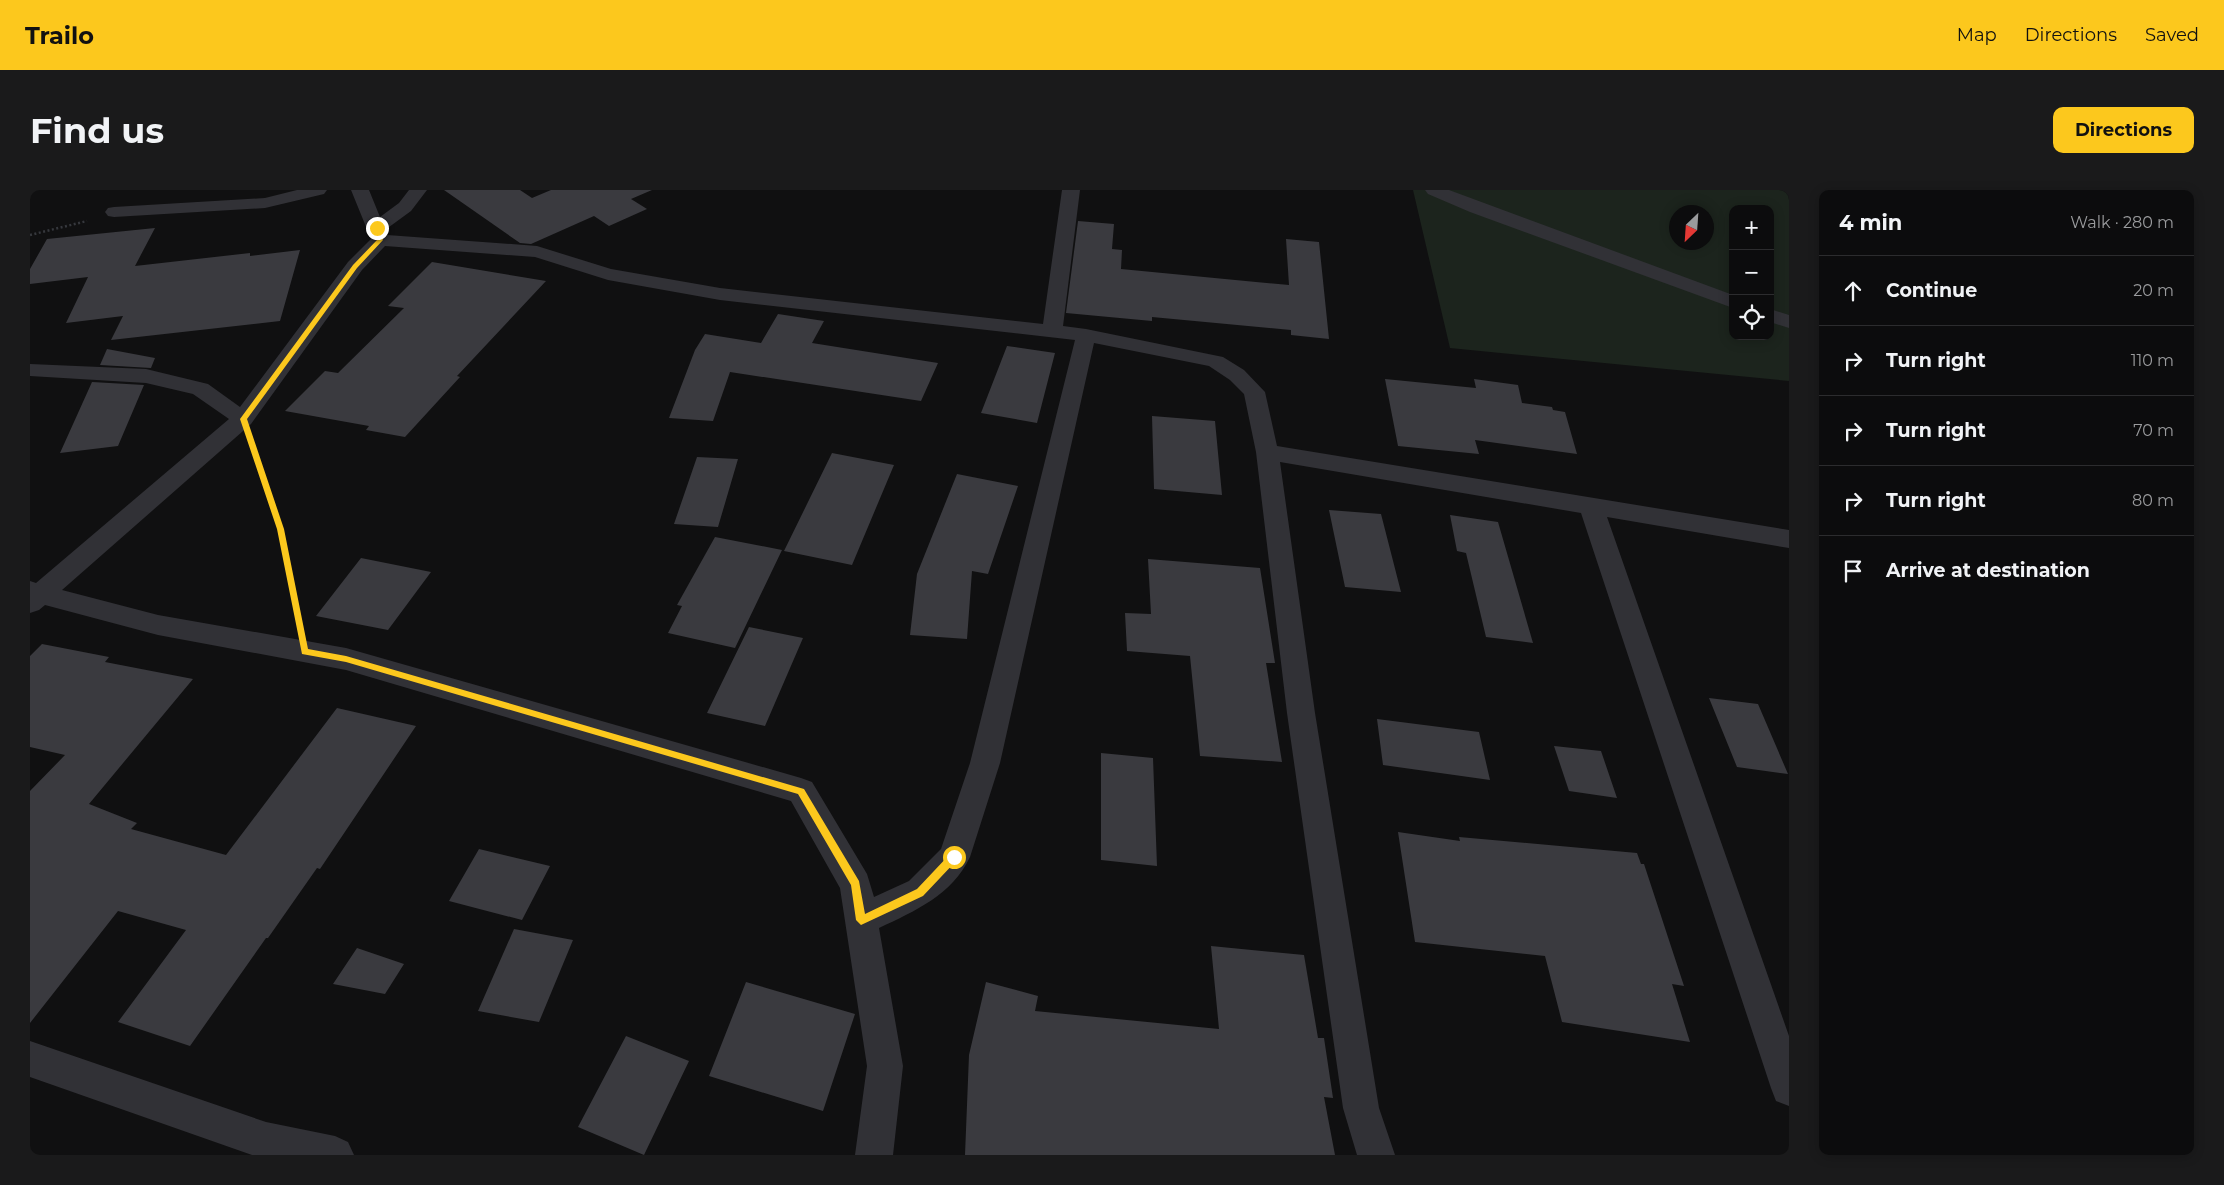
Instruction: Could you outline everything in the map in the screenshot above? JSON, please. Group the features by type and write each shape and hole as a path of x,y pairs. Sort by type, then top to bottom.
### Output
{"street":[{"path":"114,212 265,203 318,190"},
{"path":"360,190 378,234"},
{"path":"33,596 243,419 378,234 405,207 418,190"},
{"path":"1052,330 1071,190"},
{"path":"1434,190 1485,211 1729,301"},
{"path":"378,234 537,252 608,274 720,294 1086,335 1216,361 1237,375 1254,392 1267,452 1301,713 1361,1108 1376,1155"},
{"path":"1774,316 1789,322"},
{"path":"861,920 920,892 954,857 985,763 1086,335"},
{"path":"30,370 155,378 200,389 243,419"},
{"path":"1267,452 1789,539"},
{"path":"1591,506 1789,1088"},
{"path":"33,596 158,626 346,659 801,791 856,884 885,1066 874,1155"},
{"path":"30,1059 266,1141 335,1155"}],"path":[{"path":"30,236 78,224 114,212"},
{"path":"243,419 281,529 304,651"}],"shaded area":[{"path":"1413,190 1789,190 1789,381 1450,348"}],"building":[{"path":"444,190 520,190 532,198 551,190 652,190 631,199 647,209 609,226 594,216 531,244 520,243"},
{"path":"1078,221 1114,224 1112,249 1122,250 1121,269 1289,285 1286,239 1319,242 1329,339 1291,335 1291,330 1152,317 1152,321 1066,313"},
{"path":"155,228 135,266 250,253 250,256 300,250 280,321 111,340 123,316 66,323 88,277 30,284 30,269 47,239"},
{"path":"432,262 546,281 457,376 460,377 405,437 366,430 369,426 285,411 325,371 338,373 404,308 388,306"},
{"path":"778,314 824,321 812,343 938,363 921,401 730,372 713,421 669,418 695,350 705,334 761,343"},
{"path":"1007,346 1055,353 1037,423 981,413"},
{"path":"107,349 155,358 151,368 100,365"},
{"path":"1385,379 1476,388 1474,379 1518,385 1522,403 1552,407 1553,410 1565,412 1577,454 1475,440 1479,454 1398,446"},
{"path":"92,382 144,385 118,446 60,453"},
{"path":"1152,416 1215,421 1222,495 1154,489"},
{"path":"832,453 894,465 852,565 784,551"},
{"path":"697,457 738,459 718,527 674,524"},
{"path":"957,474 1018,486 988,574 972,571 967,639 910,635 917,574"},
{"path":"1329,510 1381,514 1401,592 1345,587"},
{"path":"1450,515 1498,522 1533,643 1486,637 1466,553 1457,551"},
{"path":"715,537 782,550 735,648 668,633 682,606 677,605"},
{"path":"361,558 431,572 388,630 316,616"},
{"path":"1148,559 1260,568 1275,663 1266,663 1282,762 1200,756 1190,656 1127,651 1125,613 1151,614"},
{"path":"749,627 803,638 765,726 707,713"},
{"path":"42,644 109,657 105,662 193,679 89,804 137,823 131,829 226,855 337,708 416,726 320,869 317,868 190,1046 118,1022 186,930 118,911 30,1023 30,791 65,755 30,747 30,656"},
{"path":"1709,698 1758,704 1788,774 1737,767"},
{"path":"1377,719 1479,732 1490,780 1383,765"},
{"path":"1554,746 1601,751 1617,798 1569,791"},
{"path":"1101,753 1153,758 1157,866 1101,860"},
{"path":"1398,832 1460,841 1459,837 1637,853 1641,864 1644,864 1684,986 1672,984 1690,1042 1562,1022 1545,956 1415,942"},
{"path":"479,849 550,866 522,920 449,901"},
{"path":"514,929 573,940 539,1022 478,1011"},
{"path":"1211,946 1304,955 1318,1038 1324,1038 1333,1098 1324,1097 1335,1155 965,1155 969,1055 986,982 1038,996 1035,1011 1219,1029"},
{"path":"357,948 404,964 385,994 333,984"},
{"path":"746,982 855,1014 823,1111 709,1076"},
{"path":"626,1036 689,1061 644,1155 578,1127"}],"route":[{"path":"377,228 380,240 355,266 243,419 281,529 304,651 346,659 801,791 856,884 861,920 920,892 954,857"}]}
